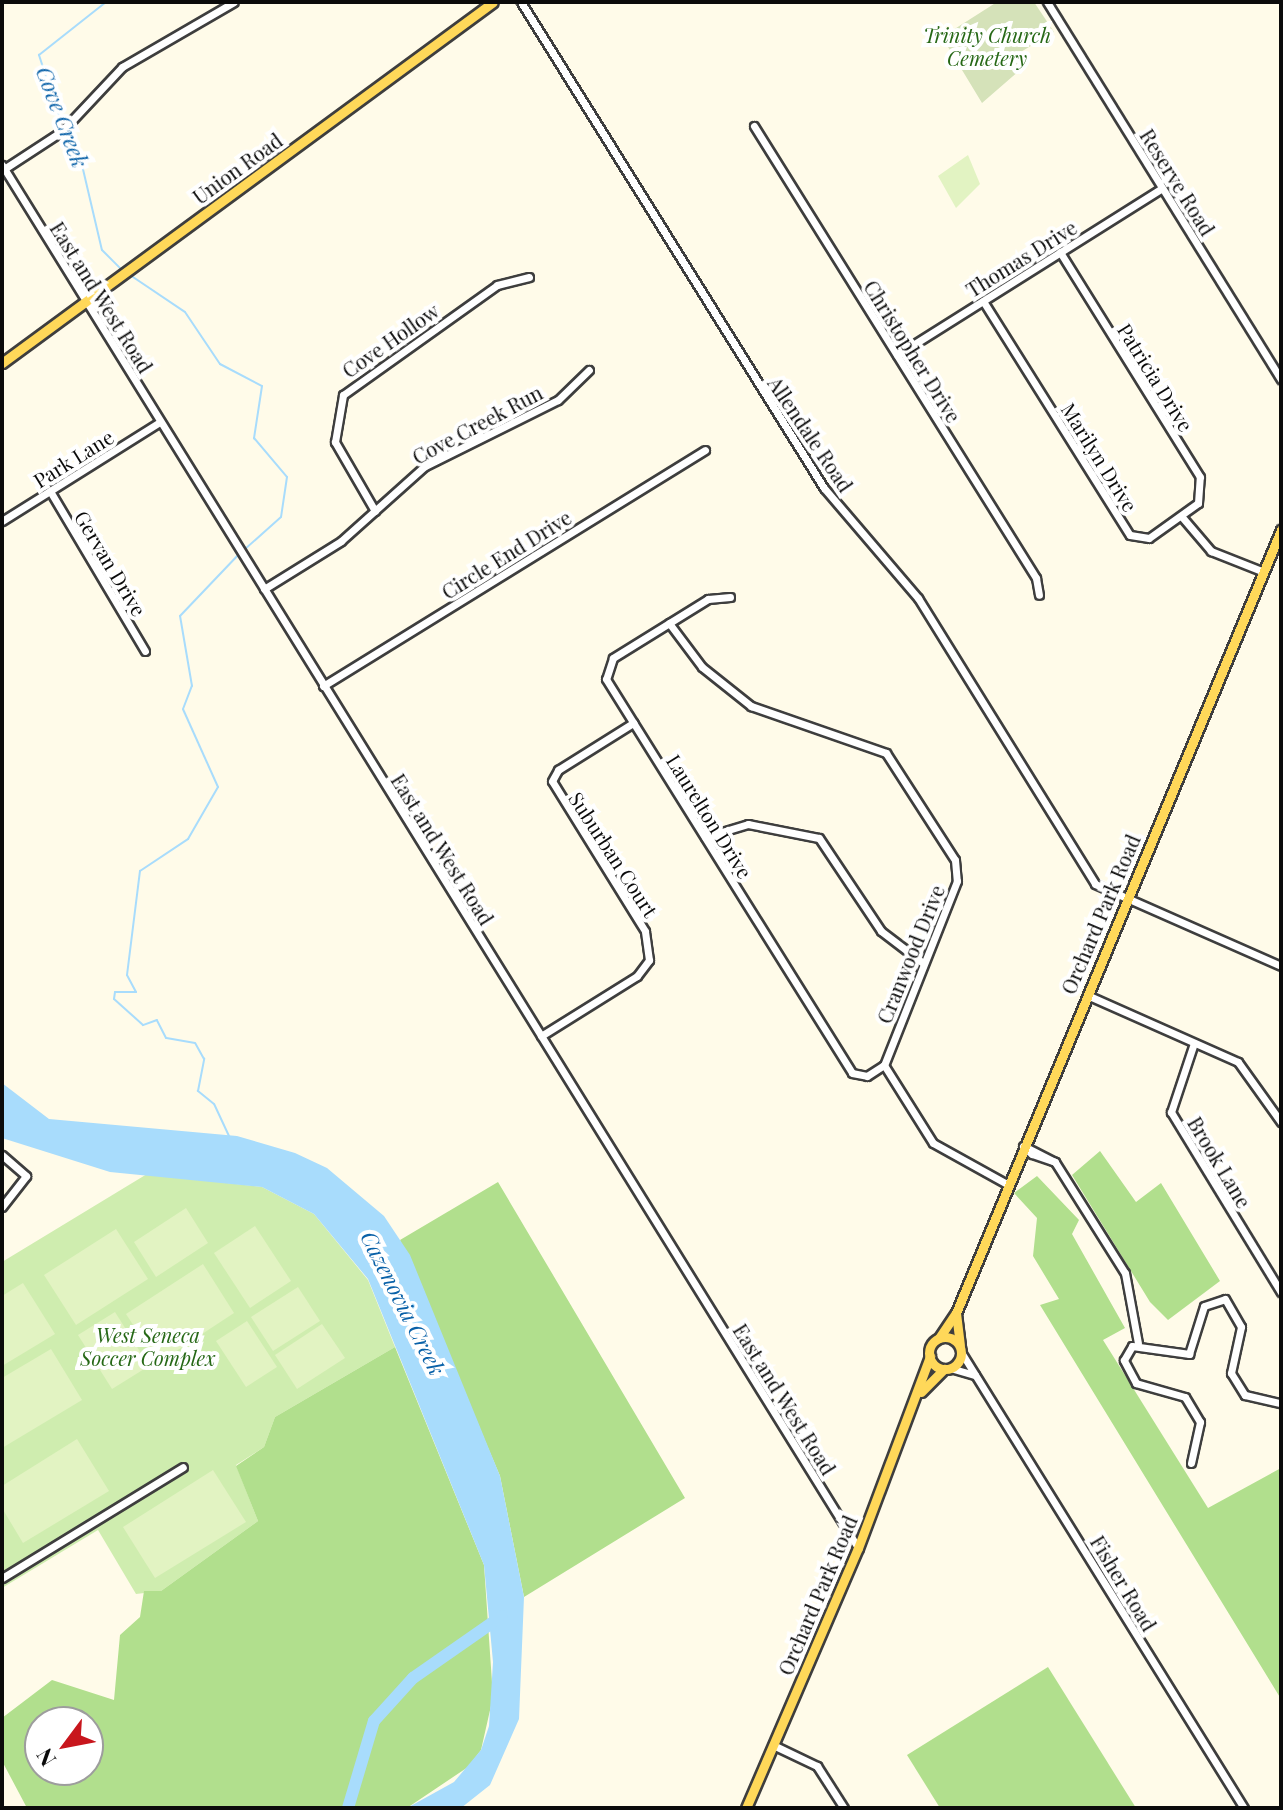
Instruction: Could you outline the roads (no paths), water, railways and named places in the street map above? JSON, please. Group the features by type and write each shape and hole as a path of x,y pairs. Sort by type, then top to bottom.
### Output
{"main road":[{"name":"Union Road","path":"2,363 493,2"},
{"name":"Orchard Park Road","path":"746,1808 858,1548 919,1395 930,1356 956,1313 1281,530"},
{"name":"Orchard Park Road","path":"919,1395 947,1369 960,1349 956,1313"},
{"path":"939,1338 960,1349"},
{"path":"930,1356 947,1369"}],"street":[{"path":"3,167 62,131 122,67 234,2"},
{"name":"Allendale Road","path":"521,2 824,488 918,598 1095,884 1281,966"},
{"name":"Reserve Road","path":"1047,2 1281,379"},
{"name":"Christopher Drive","path":"754,126 1036,578 1039,595"},
{"name":"East and West Road","path":"3,167 858,1548"},
{"name":"Thomas Drive","path":"897,355 1162,188"},
{"name":"Patricia Drive","path":"1060,252 1200,477 1201,497 1182,517"},
{"name":"Cove Hollow","path":"375,511 335,442 343,395 497,285 529,277"},
{"name":"Marilyn Drive","path":"983,301 1130,535 1145,539 1182,517"},
{"name":"Cove Creek Run","path":"264,589 375,511 425,466 558,400 589,370"},
{"name":"Park Lane","path":"2,521 160,422"},
{"name":"Circle End Drive","path":"323,686 705,450"},
{"name":"Gervan Drive","path":"50,491 145,651"},
{"path":"1182,517 1211,551 1264,572"},
{"name":"Laurelton Drive","path":"730,597 708,599 605,669 633,723 852,1073 867,1076 884,1065"},
{"name":"Cranwood Drive","path":"669,623 702,667 751,706 889,756 957,867 884,1065"},
{"name":"Suburban Court","path":"541,1036 637,976 649,960 645,931 552,781 558,770 633,723"},
{"path":"705,837 748,824 819,838 881,931 923,963"},
{"path":"1087,995 1238,1062 1281,1122"},
{"name":"Brook Lane","path":"1194,1043 1171,1112 1281,1292"},
{"path":"884,1065 933,1143 1007,1184"},
{"path":"1026,1147 1055,1162 1125,1273 1138,1343 1124,1360 1136,1383 1185,1397 1200,1422 1191,1463"},
{"path":"2,1155 24,1168 25,1181 2,1207"},
{"path":"1138,1343 1189,1354 1204,1306 1225,1299 1241,1327 1231,1373 1245,1395 1281,1403"},
{"name":"Fisher Road","path":"960,1349 1244,1808"},
{"path":"947,1369 975,1375"},
{"path":"2,1578 183,1467"},
{"path":"773,1745 817,1766 844,1808"}],"water":[{"path":"2,1083 49,1119 237,1136 295,1153 327,1168 384,1216 410,1255 500,1476 524,1597 519,1719 490,1785 461,1808 407,1808 454,1782 481,1750 489,1726 493,1662 484,1565 368,1279 314,1214 262,1187 110,1172 2,1138"}],"waterway":[{"name":"Cove Creek","path":"62,125 39,55 106,2"},
{"name":"Cove Creek","path":"64,131 82,165 102,250 121,269"},
{"name":"Cove Creek","path":"130,275 185,312 220,364 262,386 254,438 287,477 281,517 244,550"},
{"name":"Cove Creek","path":"229,1136 214,1104 198,1091 204,1059 195,1043 166,1038 157,1020 143,1025 114,999 115,992 136,992 127,975 140,871 188,839 218,787 183,709 192,686 180,616 239,554"},
{"name":"Cazenovia Creek","path":"348,1808 374,1721 413,1678 502,1616"}],"park label":[{"name":"Trinity Church Cemetery","path":"987,46"},
{"name":"West Seneca Soccer Complex","path":"148,1346"}]}
